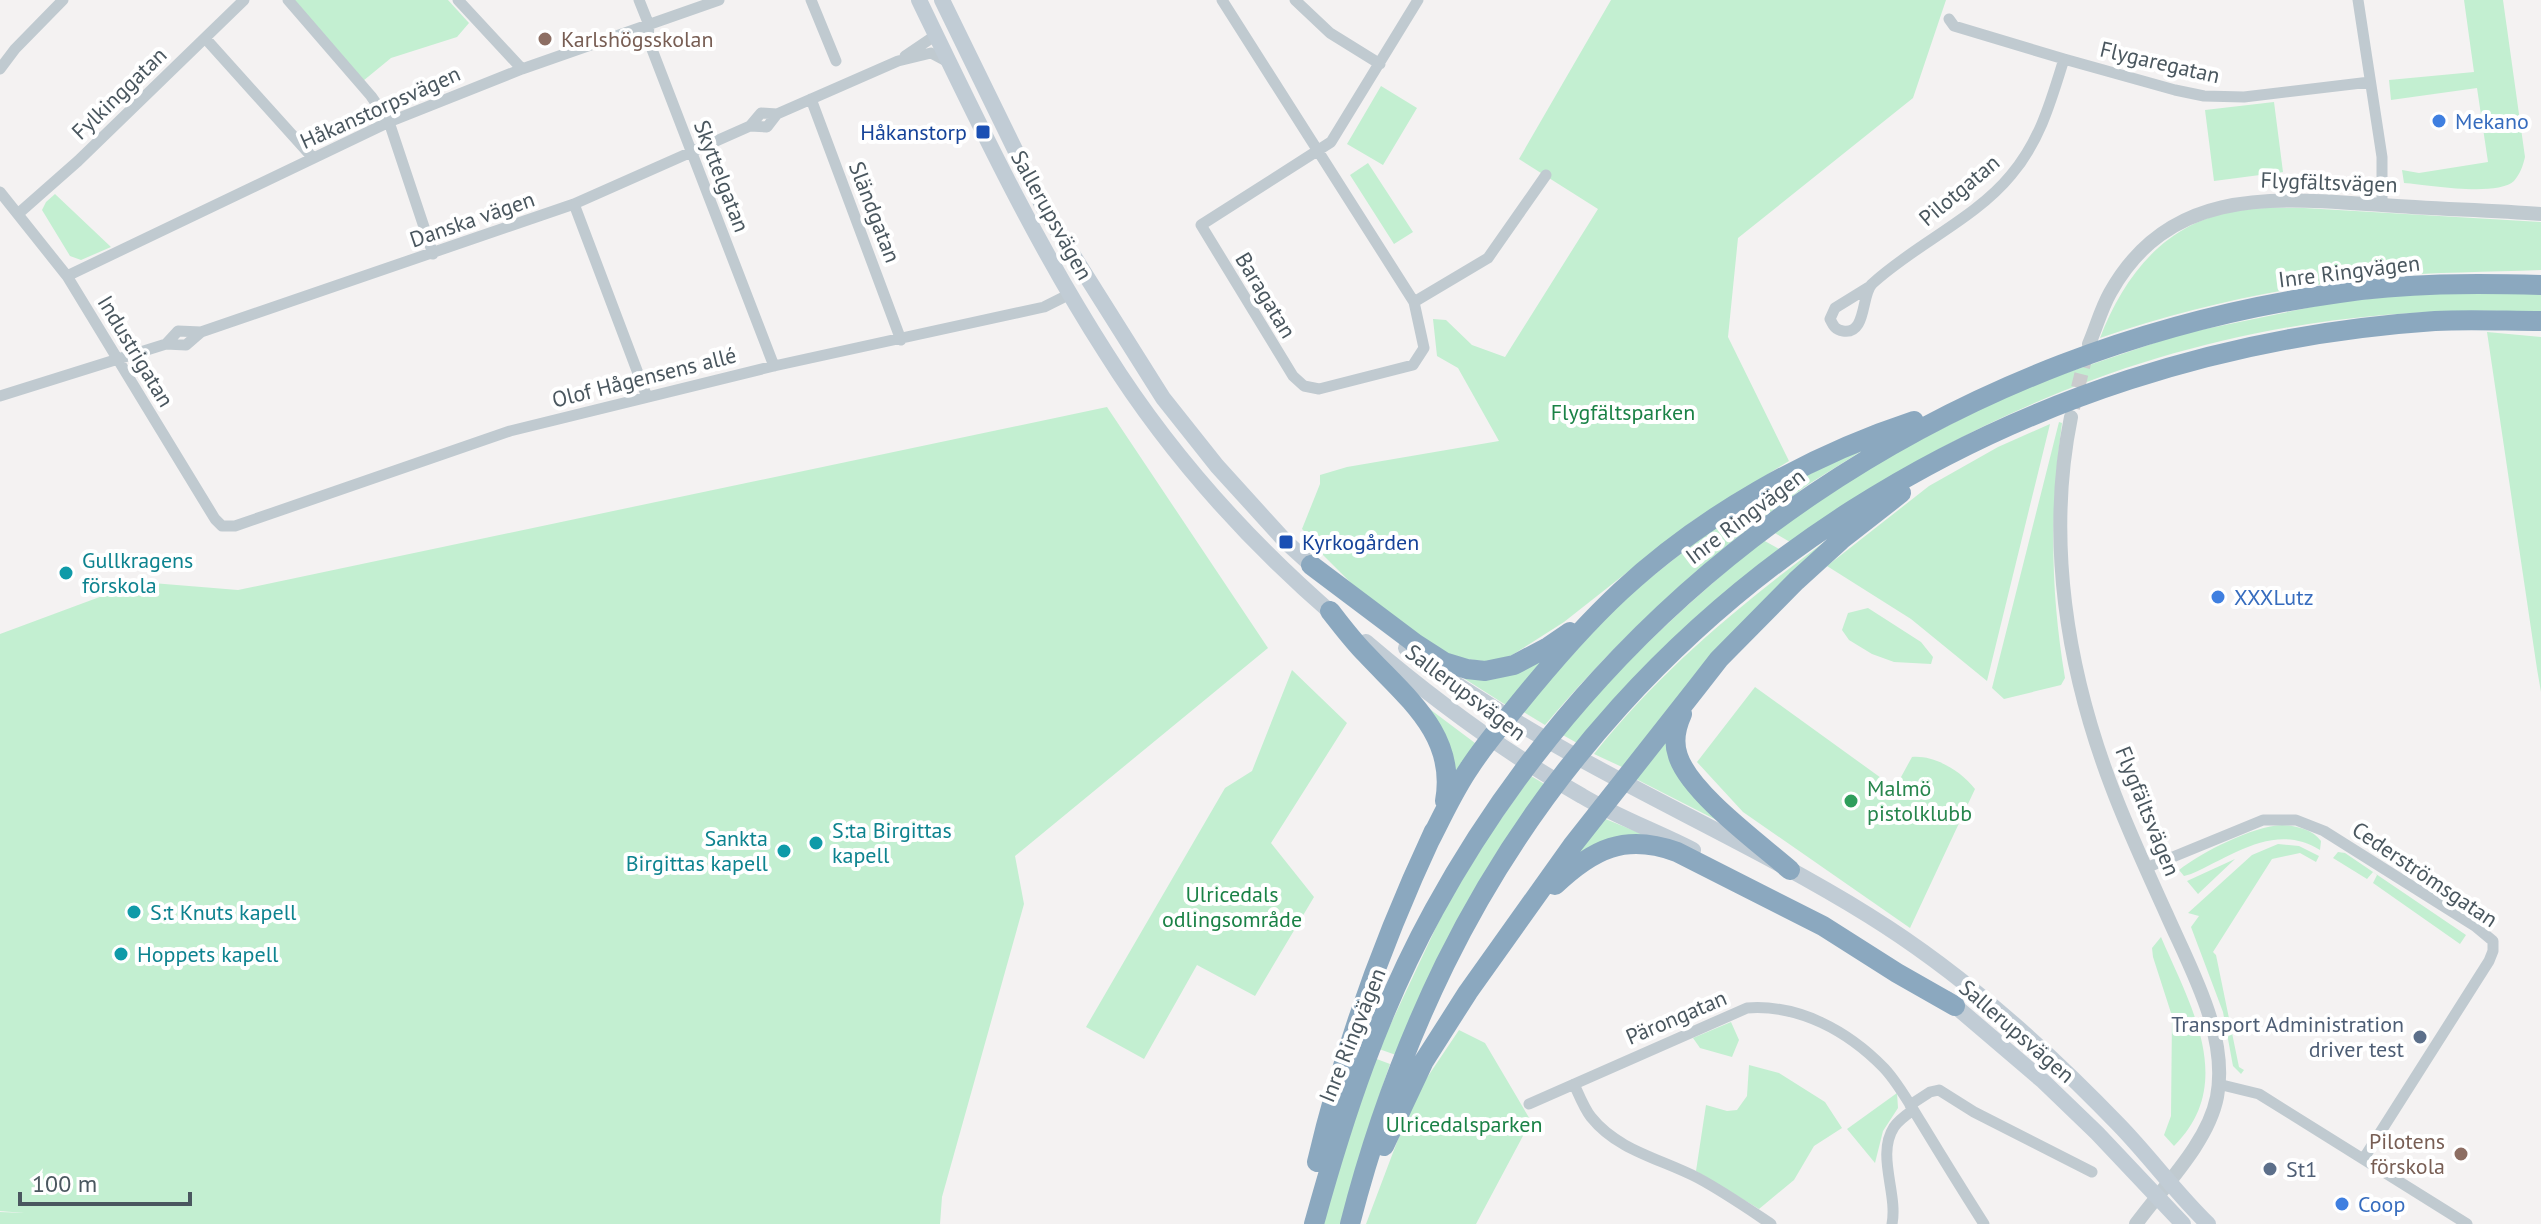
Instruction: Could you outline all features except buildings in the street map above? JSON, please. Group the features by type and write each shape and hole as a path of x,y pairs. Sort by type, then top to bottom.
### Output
{"highway":[{"name":"Inre Ringvägen","path":"1314,1224 1362,1064 1396,986 1452,879 1508,791 1579,701 1660,616 1766,527 1917,429 1996,392 2151,333 2245,309 2341,292 2422,285 2541,285"},
{"path":"1353,1224 1389,1093 1428,1000 1490,881 1541,805 1613,713 1699,626 1816,534 1926,465 2005,426 2135,378 2273,342 2332,332 2438,321 2541,321"},
{"path":"1311,565 1444,662 1467,669 1501,668 1527,660 1603,608 1680,543 1760,490 1867,438 1913,421 1946,417"},
{"path":"1353,1224 1384,1146 1424,1061 1468,992 1572,846 1698,686 1754,623 1841,540 1915,484 1989,443 2005,426"},
{"path":"1429,842 1468,770 1490,740 1535,682 1603,608"},
{"path":"1303,1224 1331,1106 1358,1016 1400,905 1441,817 1448,788 1446,761 1437,738 1421,712 1330,611"},
{"path":"1698,686 1677,724 1675,746 1682,765 1694,784 1790,870"},
{"path":"1525,913 1572,869 1593,855 1615,846 1654,844 1677,852 1823,926 1955,1006"}],"main road":[{"name":"Sallerupsvägen","path":"919,0 994,155 1107,356 1190,470 1234,519 1330,611 1415,684 1490,740 1603,808 1679,843 1843,928 1921,979 2043,1081 2183,1224"},
{"name":"Sallerupsvägen","path":"942,0 1044,209 1163,398 1217,466 1311,565 1411,652 1508,717 1622,783 1790,870 1885,927 2005,1017 2116,1122 2208,1224"},
{"path":"936,35 941,34 948,39 982,98 999,117"}],"street":[{"path":"0,69 15,49 63,0"},
{"name":"Fylkinggatan","path":"19,213 78,161 244,0"},
{"path":"288,0 371,96 389,122 433,254"},
{"path":"458,0 522,69"},
{"name":"Skyttelgatan","path":"639,0 649,25 648,39 774,366"},
{"name":"Håkanstorpsvägen","path":"67,276 389,122 522,69 719,0"},
{"path":"811,0 836,61"},
{"path":"1222,0 1414,302 1488,258 1546,175"},
{"path":"1295,0 1330,33 1380,64"},
{"path":"1317,151 1331,142 1418,0"},
{"path":"2358,0 2382,157 2382,205"},
{"name":"Flygaregatan","path":"1949,19 1954,26 2064,59 2175,90 2209,96 2244,97 2370,82"},
{"name":"Danska vägen","path":"898,61 936,35"},
{"path":"205,38 313,158"},
{"name":"Danska vägen","path":"0,396 166,344 186,345 201,332 574,204 750,126 767,127 777,114 898,61 931,53 941,56 952,68"},
{"name":"Pilotgatan","path":"1869,287 1991,195 2010,177 2037,137 2064,59"},
{"name":"Sländgatan","path":"811,99 901,340"},
{"name":"Baragatan","path":"1317,151 1201,225 1293,376 1304,386 1319,389 1413,365 1424,348 1414,302"},
{"name":"Industrigatan","path":"0,192 67,276 215,519 222,526 235,526"},
{"name":"Flygfältsvägen","path":"2089,344 2109,295 2128,265 2159,235 2187,217 2213,208 2277,199 2541,214"},
{"path":"574,204 647,397"},
{"name":"Olof Hågensens allé","path":"235,526 510,431 774,366 1044,307 1070,294"},
{"name":"Flygfältsvägen","path":"2071,417 2060,521 2067,626 2080,687 2111,785 2205,1008 2216,1046 2218,1084 2214,1109 2205,1131 2136,1224"},
{"name":"Cederströmsgatan","path":"2146,868 2263,820 2296,820 2324,831 2475,926 2493,941 2489,961 2364,1158"},
{"name":"Pärongatan","path":"1529,1104 1747,1008 1775,1007 1806,1014 1868,1054 1892,1078 1984,1224"},
{"path":"1574,1084 1589,1115 1605,1132 1644,1155 1719,1190 1771,1224"},
{"path":"2218,1084 2259,1094 2467,1224"},
{"path":"1892,1224 1894,1202 1888,1164 1889,1138 1895,1125 1930,1092 1939,1090 1974,1112 2092,1172"}],"green space":[{"path":"293,0 448,0 469,23 457,37 391,58 363,81"},
{"name":"Flygfältsparken","path":"1611,0 1946,0 1913,98 1738,238 1728,337 1789,461 1691,522 1564,622 1509,657 1490,662 1452,657 1429,645 1353,585 1305,537 1307,534 1302,529 1320,484 1320,475 1347,467 1499,441 1458,368 1437,356 1433,319 1446,320 1472,345 1505,357 1598,209 1519,159"},
{"path":"2464,0 2503,0 2525,157 2523,164 2514,181 2493,188 2462,189 2404,183 2402,170 2419,173 2488,162 2477,88 2391,100 2389,80 2474,72"},
{"path":"1381,86 1417,108 1383,165 1347,144"},
{"path":"2274,102 2283,172 2214,181 2205,110"},
{"path":"1368,163 1413,232 1394,244 1350,175"},
{"path":"55,194 111,247 81,260 70,256 42,210"},
{"path":"2304,208 2541,222 2541,270 2401,275 2310,286 2204,307 2100,338 2110,314 2136,271 2171,237 2216,215 2251,209"},
{"path":"2414,294 2541,294 2541,312 2438,312 2338,320 2240,337 2146,362 2053,395 1963,436 1876,485 1790,542 1773,532 1883,459 2019,389 2181,334 2331,303"},
{"path":"2487,332 2541,337 2541,692 2537,669"},
{"path":"1107,407 1268,648 1015,856 1024,904 942,1197 940,1224 0,1224 0,1212 24,1213 0,1211 0,634 140,582 238,590"},
{"path":"2059,422 2062,423 2053,550 2065,678 2061,685 2004,699 1992,688"},
{"path":"2050,424 1987,681 1911,619 1827,566 1929,486 1998,447"},
{"path":"1884,437 1809,484 1757,522 1738,510"},
{"path":"1728,516 1748,529 1693,574 1642,622 1545,725 1522,711 1619,603"},
{"path":"1850,523 1622,767 1594,754 1682,658 1780,576"},
{"path":"1763,540 1781,550 1674,641 1577,743 1561,734 1658,633"},
{"path":"1868,608 1921,642 1933,657 1931,664 1894,662 1872,654 1849,640 1842,630 1848,613"},
{"path":"1557,650 1509,707 1446,667"},
{"name":"Ulricedals odlingsområde","path":"1292,670 1347,723 1271,843 1314,897 1255,996 1197,965 1144,1059 1086,1027 1225,788 1252,771"},
{"name":"Malmö pistolklubb","path":"1755,687 1895,788 1912,757 1921,757 1947,766 1975,789 1910,928 1743,812 1697,762"},
{"path":"1419,701 1479,746 1453,783"},
{"path":"1670,737 1738,831 1636,779"},
{"path":"1531,776 1546,785 1466,908 1396,1055 1379,1049 1446,906"},
{"path":"1603,818 1652,838 1569,864"},
{"path":"2270,826 2298,827 2313,834 2321,841 2320,850 2303,842 2271,840 2255,844 2191,874 2184,876 2179,870 2228,841"},
{"path":"2278,844 2299,846 2319,856 2316,862 2300,853 2272,859 2213,952 2239,1067 2244,1070 2241,1074 2233,1066 2223,1012 2191,927 2199,916 2188,913 2252,855"},
{"path":"2338,852 2345,853 2466,935 2460,944 2373,883 2377,875 2373,872 2367,879 2333,858"},
{"path":"2235,859 2198,894 2187,881"},
{"path":"2161,937 2194,1016 2202,1043 2205,1070 2203,1096 2193,1122 2174,1146 2164,1135 2171,1116 2172,1016 2152,948"},
{"path":"1731,1022 1739,1040 1732,1057 1700,1048 1693,1038"},
{"name":"Ulricedalsparken","path":"1459,1030 1485,1043 1531,1121 1476,1224 1366,1224 1414,1097"},
{"path":"1374,1058 1390,1064 1340,1224 1322,1224"},
{"path":"1749,1065 1779,1073 1825,1102 1842,1128 1814,1146 1794,1180 1759,1209 1696,1171 1706,1105 1727,1111 1737,1110 1747,1096"},
{"path":"1897,1093 1898,1108 1883,1131 1875,1163 1847,1129"}],"tunnel":[{"path":"2073,408 2087,351"}],"place":[{"name":"Karlshögsskolan","path":"545,39"},
{"name":"Mekano","path":"2439,121"},
{"name":"Håkanstorp","path":"983,132"},
{"name":"Kyrkogården","path":"1286,542"},
{"name":"Gullkragens förskola","path":"66,573"},
{"name":"XXXLutz","path":"2218,597"},
{"name":"Malmö pistolklubb","path":"1851,801"},
{"name":"S:ta Birgittas kapell","path":"816,843"},
{"name":"Sankta Birgittas kapell","path":"784,851"},
{"name":"S:t Knuts kapell","path":"134,912"},
{"name":"Hoppets kapell","path":"121,954"},
{"name":"Transport Administration driver test","path":"2420,1037"},
{"name":"Pilotens förskola","path":"2461,1154"},
{"name":"St1","path":"2270,1169"},
{"name":"Coop","path":"2342,1204"}]}
